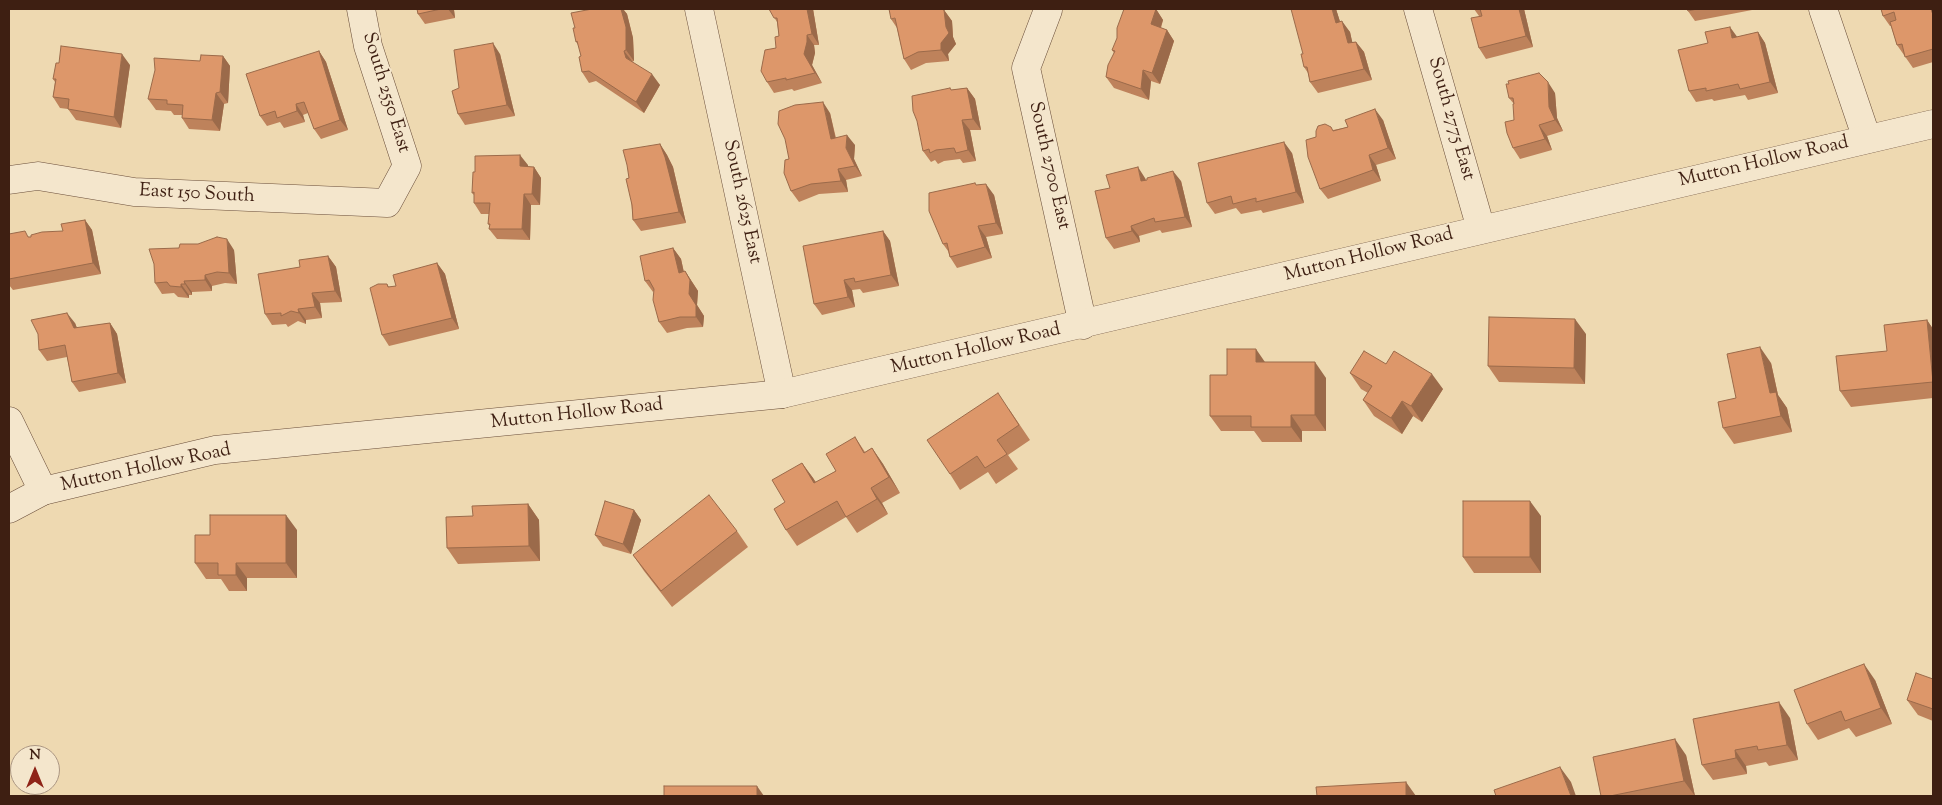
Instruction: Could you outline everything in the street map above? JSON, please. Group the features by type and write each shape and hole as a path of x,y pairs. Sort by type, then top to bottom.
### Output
{"street":[{"name":"South 2550 East","path":"361,9 368,46 407,166 387,203"},
{"name":"South 2625 East","path":"699,9 782,394"},
{"name":"South 2775 East","path":"1418,9 1481,229"},
{"path":"1823,9 1867,139"},
{"name":"South 2700 East","path":"1048,10 1026,68 1083,325"},
{"name":"Mutton Hollow Road","path":"9,510 43,492 215,450 782,394 1083,325 1481,229 1933,124"},
{"name":"East 150 South","path":"9,180 38,176 134,192 387,203"},
{"path":"9,421 43,492"}],"building":[{"path":"417,9 441,9 418,14"},
{"path":"592,9 621,9 626,27 626,50 624,51 626,58 652,74 636,102 589,71 582,72 579,57 581,56 576,42 571,13"},
{"path":"769,9 807,9 812,34 807,35 804,54 815,73 786,80 786,78 767,82 761,71 765,50 776,48 775,37 779,36 777,18 774,18"},
{"path":"889,9 944,10 946,27 949,33 941,43 941,50 918,52 904,59 895,18 891,19"},
{"path":"1124,9 1156,9 1151,24 1167,30 1152,73 1143,70 1141,89 1106,77 1108,65 1115,51 1112,50"},
{"path":"1291,9 1332,9 1336,23 1342,21 1348,43 1356,42 1364,69 1310,82 1307,67 1304,67 1301,54 1303,54"},
{"path":"1480,9 1519,9 1526,36 1479,48 1471,18 1482,16"},
{"path":"1881,9 1931,9 1933,15 1933,49 1905,57 1902,44 1897,45 1890,22 1896,20 1894,12 1883,16"},
{"path":"1730,27 1732,38 1758,32 1770,82 1740,89 1738,84 1706,91 1706,88 1689,91 1678,50 1708,43 1705,32"},
{"path":"493,43 507,105 458,114 452,91 459,88 454,50"},
{"path":"61,46 122,54 114,117 68,109 69,99 53,97 56,79 53,79 56,63 59,63"},
{"path":"319,51 340,120 314,129 304,102 296,104 297,111 277,118 275,111 260,116 246,74"},
{"path":"201,55 223,56 220,92 216,93 212,120 182,118 183,105 167,104 167,100 148,99 155,70 154,58 200,61"},
{"path":"1539,73 1548,82 1549,107 1555,120 1539,125 1545,139 1513,148 1505,122 1514,120 1514,104 1513,98 1509,98 1506,84 1509,84 1508,81"},
{"path":"950,88 951,90 967,88 973,119 962,120 968,150 956,153 954,148 936,150 930,153 929,149 923,151 913,111 912,96"},
{"path":"823,102 831,139 847,135 846,148 855,166 838,169 841,181 811,184 791,191 784,173 785,160 789,159 785,139 778,124 779,111 795,105"},
{"path":"1375,109 1388,148 1369,155 1373,170 1320,189 1308,157 1306,140 1316,137 1318,126 1325,124 1331,127 1333,131 1348,127 1345,120"},
{"path":"1284,142 1296,192 1256,202 1256,198 1233,204 1231,196 1207,203 1198,163"},
{"path":"660,144 679,212 633,220 632,205 626,179 629,178 623,150"},
{"path":"520,155 520,166 534,167 532,194 524,194 522,229 489,229 490,203 474,203 474,192 472,193 475,156"},
{"path":"1138,167 1141,181 1173,171 1185,217 1155,222 1154,218 1131,226 1132,231 1106,238 1095,191 1110,188 1106,175"},
{"path":"975,183 976,185 986,184 996,223 978,226 985,247 950,257 947,243 943,244 929,211 929,193"},
{"path":"85,220 93,263 9,279 9,234 25,231 28,237 31,237 31,235 42,232 63,231 61,224"},
{"path":"883,231 891,275 855,282 854,278 844,280 848,297 814,304 803,246"},
{"path":"217,237 227,239 229,273 217,272 205,275 205,280 184,281 185,284 181,284 181,287 170,286 167,282 155,283 154,264 149,249 179,248 180,244 198,244"},
{"path":"673,248 679,273 685,271 690,280 689,294 696,305 696,317 680,317 659,322 653,300 654,289 649,280 645,281 640,256"},
{"path":"328,256 335,291 312,293 315,307 298,309 299,313 291,311 281,316 281,313 265,314 258,274 300,267 299,260"},
{"path":"437,263 452,318 382,335 370,288 378,284 387,284 388,287 396,286 393,275"},
{"path":"67,313 74,328 110,323 118,373 72,382 65,345 39,350 38,334 31,320"},
{"path":"1489,317 1575,319 1574,368 1488,366"},
{"path":"1927,320 1933,382 1840,391 1836,356 1887,351 1884,325"},
{"path":"1760,347 1770,393 1776,392 1781,416 1723,428 1718,402 1736,398 1727,354"},
{"path":"1227,349 1256,349 1256,362 1315,362 1315,415 1291,415 1291,427 1251,427 1251,416 1210,416 1210,375 1227,375"},
{"path":"1364,351 1386,364 1394,351 1432,374 1411,406 1402,401 1391,418 1363,400 1372,386 1350,373"},
{"path":"998,393 1019,425 997,440 1007,454 985,468 977,456 950,474 927,440"},
{"path":"855,437 864,453 872,448 889,477 871,488 877,499 846,517 837,501 786,530 774,509 785,502 772,480 802,463 814,483 836,471 826,454"},
{"path":"709,495 737,531 661,591 633,555"},
{"path":"605,501 634,510 623,544 595,535"},
{"path":"1463,501 1530,501 1530,557 1463,557"},
{"path":"528,504 529,546 447,548 446,517 473,516 472,506"},
{"path":"210,515 286,515 286,563 236,563 236,575 218,575 218,563 195,563 195,535 210,535"},
{"path":"1864,664 1881,708 1845,721 1841,711 1807,724 1794,690"},
{"path":"1916,673 1933,679 1933,709 1907,700"},
{"path":"1779,702 1787,745 1758,750 1757,746 1735,750 1736,758 1702,765 1693,719"},
{"path":"1675,739 1684,781 1610,796 1601,796 1593,757"},
{"path":"1560,767 1571,796 1496,796 1494,790"},
{"path":"1406,782 1406,796 1317,796 1316,787"},
{"path":"664,786 757,786 757,796 664,796"}]}
